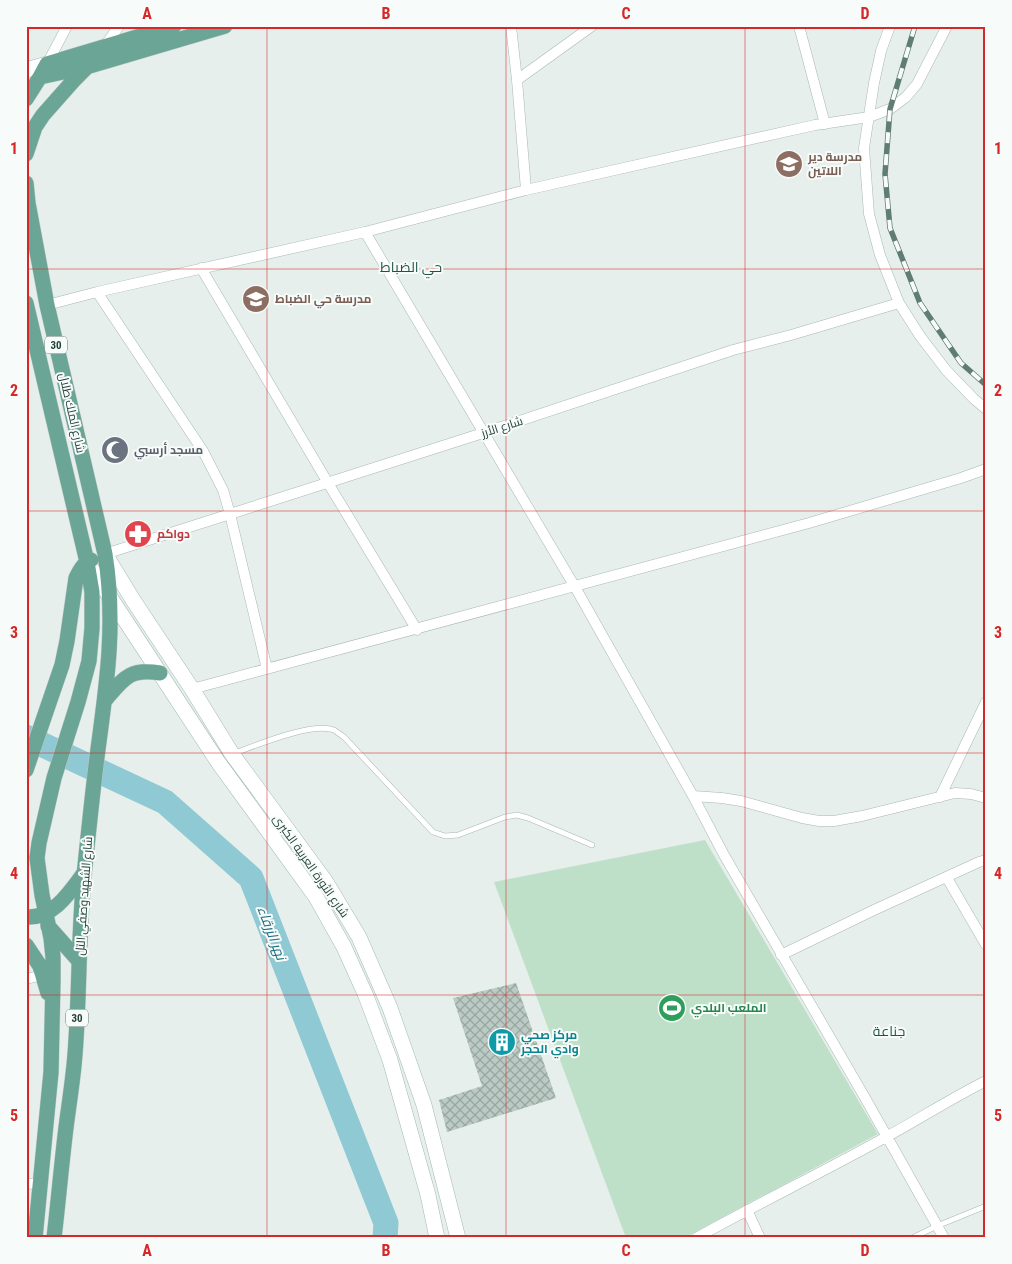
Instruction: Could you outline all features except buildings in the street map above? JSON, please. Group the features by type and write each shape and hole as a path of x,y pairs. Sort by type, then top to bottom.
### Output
{"main road":[{"path":"26,99 38,74 152,29 174,26"},
{"path":"26,70 38,74 86,67 225,26"},
{"path":"26,154 35,127 74,80 104,48"},
{"name":"شارع الملك طلال","path":"26,183 47,305 105,554"},
{"name":"شارع الملك طلال","path":"26,303 31,347 86,562"},
{"path":"26,770 62,665 76,578 80,568 86,562 105,554"},
{"name":"شارع الشهيد وصفي التل","path":"54,1238 75,1055 84,873 92,797 106,699 111,631 109,577 105,554"},
{"name":"شارع الثورة العربية الكبرى","path":"105,554 232,754 326,882 359,937 390,1008 424,1105 458,1238"},
{"name":"شارع الثورة العربية الكبرى","path":"86,562 218,762 316,898 344,947 366,996 390,1060 428,1195 438,1238"},
{"name":"30","path":"35,1238 33,1183 51,1072 53,1009 53,957 37,916 42,895 38,858 39,843 54,778 90,661 92,592 86,562"},
{"path":"106,699 129,676 138,672 148,671 160,674"},
{"path":"79,960 37,916 68,894 84,873"},
{"path":"26,945 40,966 53,1009"}],"street":[{"path":"38,74 66,26"},
{"path":"104,48 119,26"},
{"path":"511,26 526,190"},
{"path":"517,80 592,26"},
{"path":"799,26 825,124"},
{"path":"890,26 881,51 874,83 864,148 869,214 880,255 899,303 920,336 946,370 986,409"},
{"path":"47,305 365,232 526,190 825,124 869,117 890,109 906,97 917,84 948,26"},
{"path":"365,232 576,587 724,855 944,1238"},
{"path":"202,268 417,630"},
{"path":"97,292 203,451 223,490 268,669"},
{"name":"شارع الأرز","path":"105,554 483,433 733,350 899,303"},
{"path":"192,689 809,523 986,469"},
{"path":"940,797 986,702"},
{"path":"693,796 741,801 819,821 834,821 862,816 961,793 986,798"},
{"path":"781,955 874,910 986,860"},
{"path":"947,878 984,938"},
{"path":"26,980 43,975"},
{"path":"696,1238 887,1137 986,1080"},
{"path":"747,1210 760,1238"}],"lane":[{"path":"232,754 273,739 314,728 334,730 344,737 433,832 445,836 458,835 505,817 517,815 592,845"},
{"path":"912,1238 986,1206"}],"green space":[{"name":"الملعب البلدي","path":"705,840 878,1134 684,1238 626,1238 494,882"}],"waterway":[{"name":"نهر الزرقاء","path":"26,737 165,802 251,878 386,1223 385,1238"}],"railway":[{"path":"915,26 890,109 885,174 890,228 920,303 961,363 986,385"}],"place":[{"name":"مدرسة دير اللاتين","path":"789,164"},
{"name":"مدرسة حي الضباط","path":"256,299"},
{"name":"مسجد أرسبي","path":"115,450"},
{"name":"دواكم","path":"138,534"},
{"name":"الملعب البلدي","path":"672,1008"},
{"name":"مركز صحي وادي الحجر","path":"502,1042"}],"district":[{"name":"حي الضباط","path":"411,267"},
{"name":"جناعة","path":"889,1031"}]}
